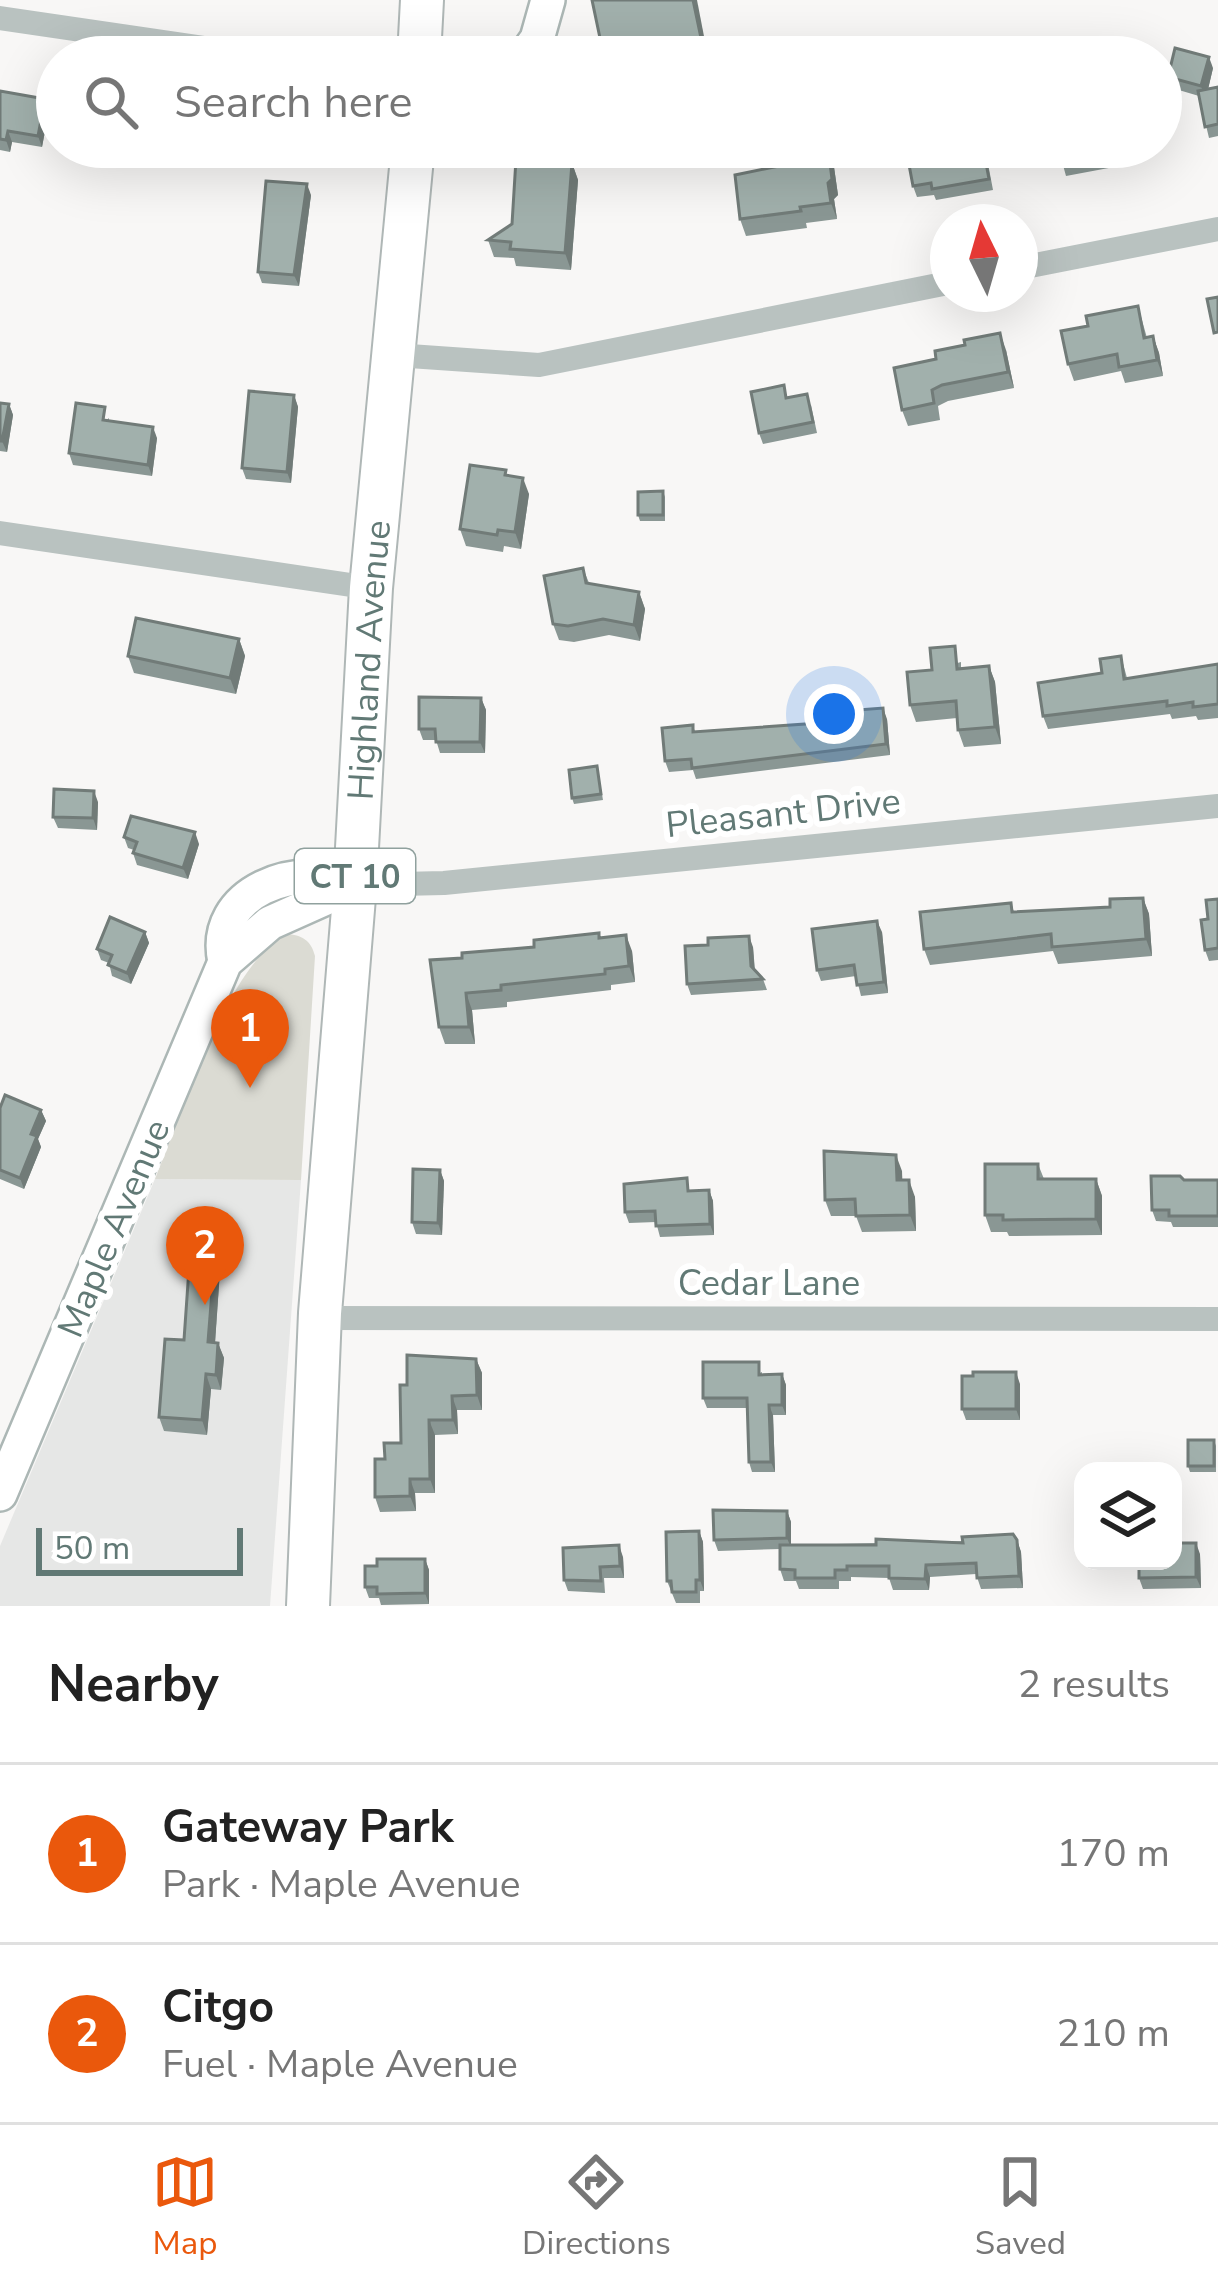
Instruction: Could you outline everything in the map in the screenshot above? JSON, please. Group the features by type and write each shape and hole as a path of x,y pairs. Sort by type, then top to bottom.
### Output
{"highway":[{"path":"420,36 422,0"},
{"name":"Highland Avenue","path":"308,1606 320,1318 355,885 370,588 410,168"}],"street":[{"path":"538,36 548,0"},
{"path":"0,18 123,36"},
{"path":"1038,264 1218,229"},
{"path":"395,355 539,365 930,287"},
{"path":"0,532 370,588"},
{"name":"Pleasant Drive","path":"355,885 444,883 1218,806"},
{"name":"Maple Avenue","path":"0,1494 225,962 290,911 355,885"},
{"name":"Cedar Lane","path":"320,1318 1218,1319"}],"shaded area":[{"path":"286,934 305,939 315,956 301,1180 155,1179 225,1009 264,952"},
{"path":"155,1179 301,1180 270,1606 0,1606 0,1546"}],"building":[{"path":"592,0 693,0 701,36 600,36"},
{"path":"1182,50 1209,57 1201,86 1182,81"},
{"path":"1218,87 1218,124 1205,127 1198,91"},
{"path":"0,91 36,97 36,136 8,131 6,140 0,139"},
{"path":"515,168 572,168 565,253 510,249 511,242 488,240 512,224"},
{"path":"769,168 831,168 831,203 740,219 735,175"},
{"path":"910,168 987,168 989,179 932,189 931,183 913,186"},
{"path":"266,181 307,184 294,275 258,272"},
{"path":"1218,297 1218,332 1214,333 1207,299"},
{"path":"1138,306 1144,338 1153,336 1157,360 1119,367 1117,354 1068,364 1061,331 1088,326 1086,316"},
{"path":"1000,333 1008,372 942,385 932,390 934,403 902,410 894,368 936,359 935,351 965,345 964,340"},
{"path":"784,385 786,398 807,394 813,422 759,433 751,392"},
{"path":"249,391 294,395 287,472 242,468"},
{"path":"0,403 9,404 2,441 0,441"},
{"path":"76,403 105,407 103,420 153,427 148,465 69,453"},
{"path":"470,465 506,470 505,475 523,478 515,532 498,530 497,535 460,529"},
{"path":"663,491 663,515 638,515 638,492"},
{"path":"583,568 586,583 639,592 634,625 603,619 553,624 544,576"},
{"path":"136,618 239,639 230,678 128,656"},
{"path":"955,646 957,669 989,666 995,727 958,730 956,701 910,705 907,672 932,670 930,648"},
{"path":"1121,656 1124,679 1218,664 1218,704 1167,706 1167,701 1043,716 1038,683 1102,673 1100,659"},
{"path":"419,697 481,698 480,742 436,742 435,729 419,729"},
{"path":"883,708 886,744 692,768 691,759 665,761 662,728 693,725 693,732 819,723 819,713"},
{"path":"597,766 601,794 572,798 569,770"},
{"path":"54,789 94,791 93,818 53,817"},
{"path":"131,816 195,832 183,868 133,853 137,842 124,837"},
{"path":"1143,898 1146,939 1052,947 1051,934 924,949 920,912 1011,903 1012,912 1110,907 1110,899"},
{"path":"1218,899 1218,948 1205,950 1201,920 1208,919 1206,900"},
{"path":"110,917 145,932 127,973 108,965 112,955 97,949"},
{"path":"877,921 884,982 857,985 854,965 817,970 812,929"},
{"path":"599,933 599,938 626,935 629,966 605,969 605,974 466,993 469,1027 439,1027 430,960"},
{"path":"749,936 751,966 763,979 687,984 685,946 708,945 708,938"},
{"path":"5,1095 41,1110 31,1134 37,1136 20,1178 0,1170 0,1108"},
{"path":"824,1151 896,1155 897,1180 909,1180 910,1215 856,1216 855,1199 825,1200"},
{"path":"985,1164 1038,1164 1038,1179 1096,1179 1096,1219 1003,1220 1003,1215 985,1215"},
{"path":"413,1169 440,1170 438,1223 412,1222"},
{"path":"1151,1176 1218,1180 1218,1216 1169,1216 1169,1210 1152,1210"},
{"path":"687,1178 688,1191 709,1190 710,1224 656,1226 655,1211 625,1212 624,1184"},
{"path":"191,1240 216,1241 208,1342 218,1343 216,1375 206,1374 202,1420 159,1417 165,1339 184,1340"},
{"path":"407,1355 476,1359 477,1395 452,1396 453,1420 429,1420 430,1479 410,1479 410,1496 375,1497 375,1459 385,1459 384,1443 401,1443 400,1385 407,1385"},
{"path":"703,1362 759,1362 759,1375 782,1374 782,1405 769,1405 771,1462 749,1462 747,1398 703,1398"},
{"path":"973,1372 1016,1372 1016,1409 962,1409 962,1376 973,1376"},
{"path":"1188,1440 1214,1440 1214,1466 1188,1466"},
{"path":"713,1510 787,1511 787,1538 714,1540"},
{"path":"699,1531 696,1592 672,1592 671,1581 667,1581 666,1532"},
{"path":"1013,1534 1019,1576 977,1578 976,1563 926,1565 925,1579 889,1578 889,1566 847,1566 847,1570 835,1570 835,1578 795,1578 795,1570 780,1569 780,1545 876,1545 876,1539 963,1543 962,1537"},
{"path":"1182,1543 1196,1543 1196,1577 1139,1578 1139,1570 1182,1570"},
{"path":"619,1545 620,1566 600,1567 601,1581 564,1580 563,1548"},
{"path":"377,1559 425,1559 425,1593 377,1594 377,1587 365,1587 365,1566 377,1566"}],"place":[{"name":"Gateway Park","path":"250,1088"},
{"name":"Citgo","path":"205,1305"}]}
